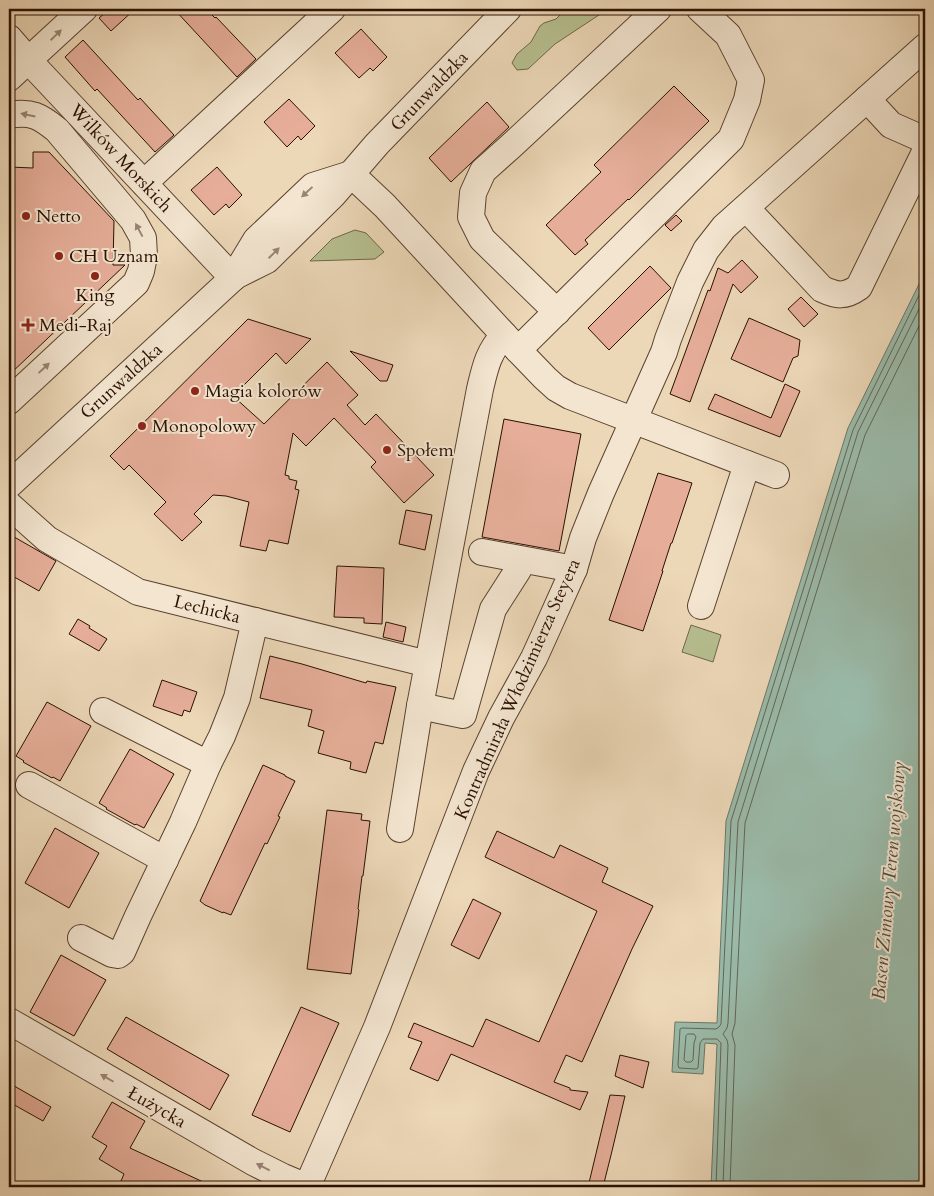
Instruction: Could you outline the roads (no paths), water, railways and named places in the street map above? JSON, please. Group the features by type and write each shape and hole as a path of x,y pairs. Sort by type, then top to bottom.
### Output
{"street":[{"path":"9,78 84,9"},
{"path":"144,183 332,9"},
{"name":"Grunwaldzka","path":"9,485 232,278 256,240 313,186 351,174 377,144 508,9"},
{"path":"557,312 482,239 471,217 473,193 483,171 658,9"},
{"path":"400,829 420,706 480,389 491,352 497,343 511,343 557,312 731,139 748,100 751,80 728,36 700,9"},
{"name":"Wilków Morskich","path":"9,38 232,278"},
{"name":"Kontradmirała Włodzimierza Steyera","path":"307,1187 377,1027 476,771 501,718 537,651 574,569 601,493 655,373 690,282 706,250 724,227 925,47"},
{"path":"9,86 30,86 46,90 65,99"},
{"path":"868,99 891,126 925,140"},
{"path":"9,115 31,114 44,119 57,130 133,220 143,238 144,256 136,283 9,401"},
{"path":"746,208 822,288 830,293 841,295 852,293 859,287 925,152"},
{"path":"351,174 385,206 511,343 556,388 570,396 632,421 776,475"},
{"path":"701,606 747,464"},
{"name":"Lechicka","path":"9,505 47,539 138,592 428,664"},
{"path":"482,552 574,569"},
{"path":"420,706 463,715 493,609 518,570 516,559"},
{"path":"81,938 112,954 118,955 122,952 222,736 236,698 255,621"},
{"path":"103,711 208,764"},
{"path":"29,786 165,860"},
{"name":"Łużycka","path":"9,1021 253,1162 307,1187"}],"water":[{"name":"Basen Zimowy Teren wojskowy","path":"925,272 925,1187 711,1187 717,1044 705,1043 703,1074 672,1072 675,1022 717,1023 726,821 848,428"}],"place":[{"name":"Netto","path":"26,216"},
{"name":"CH Uznam","path":"59,256"},
{"name":"King","path":"95,276"},
{"name":"Medi-Raj","path":"28,325"},
{"name":"Magia kolorów","path":"195,391"},
{"name":"Monopolowy","path":"142,426"},
{"name":"Społem","path":"387,450"}]}
